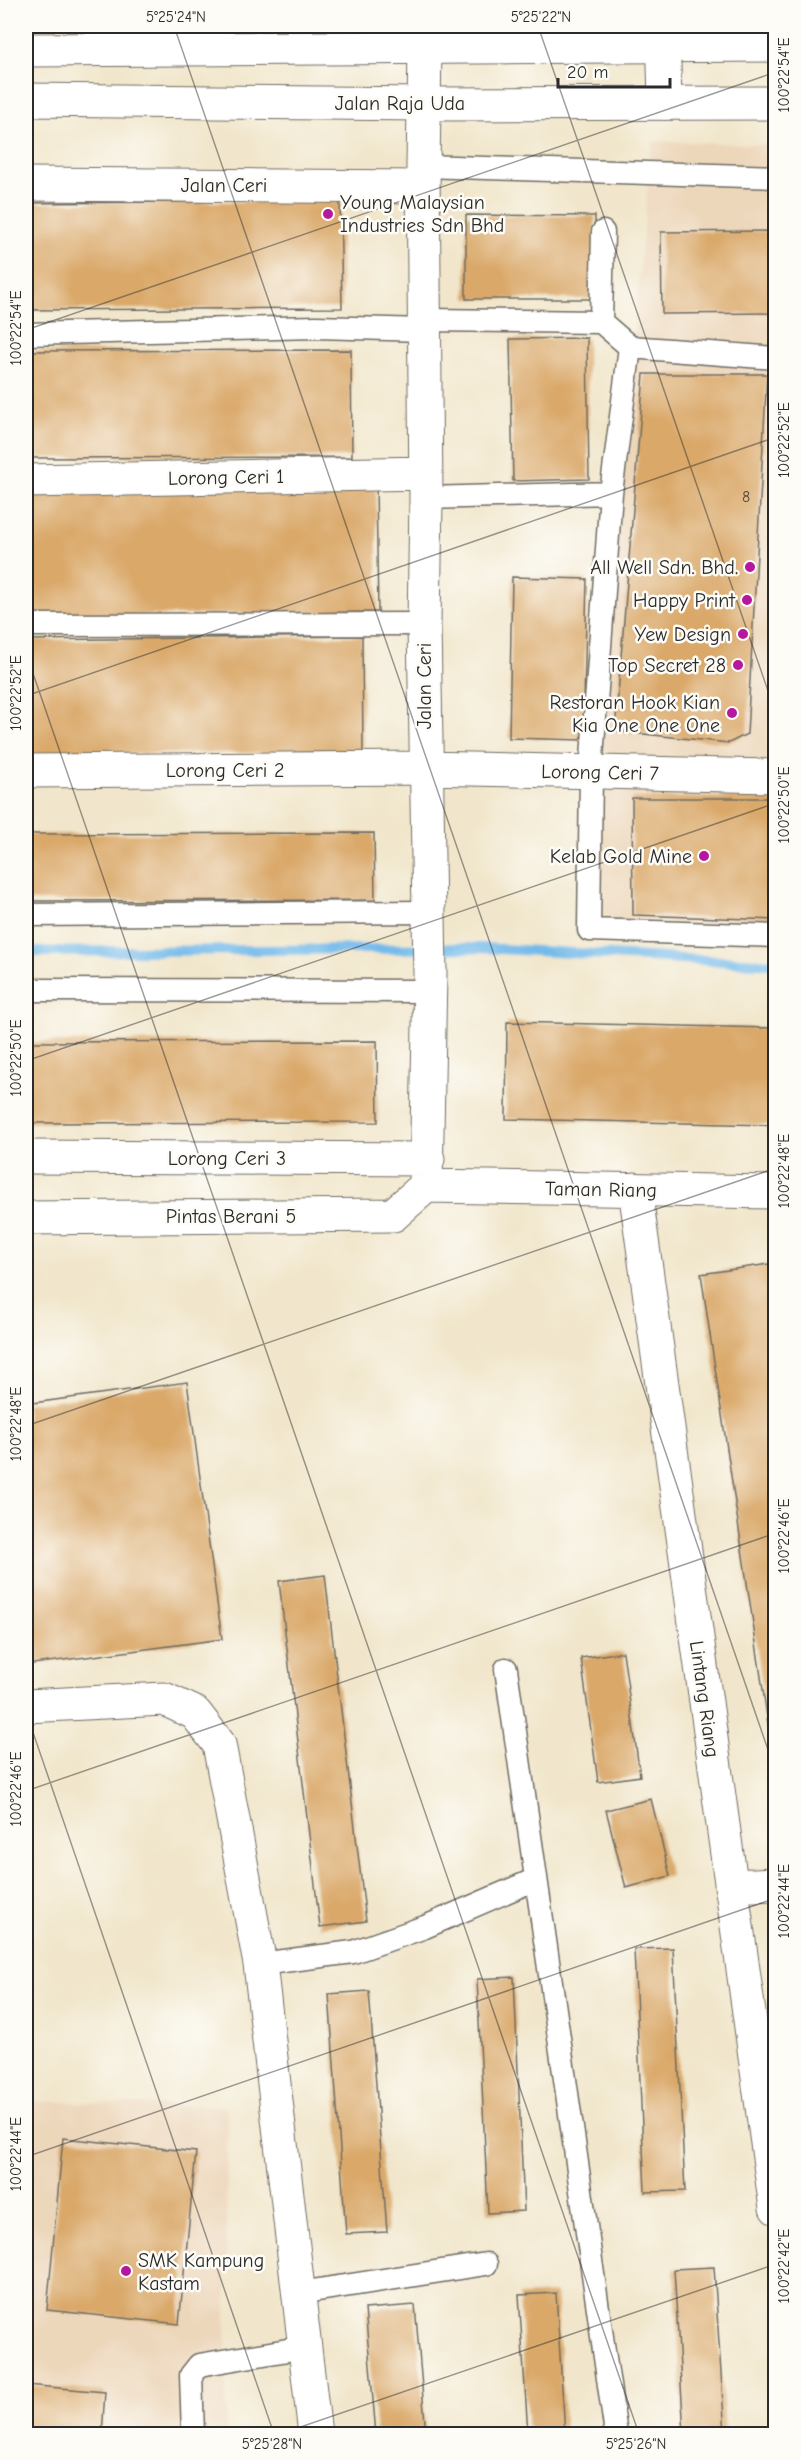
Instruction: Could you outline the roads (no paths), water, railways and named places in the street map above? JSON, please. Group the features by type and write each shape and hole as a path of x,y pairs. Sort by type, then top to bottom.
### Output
{"street":[{"path":"664,36 665,103"},
{"path":"26,50 425,49 664,36 776,45"},
{"name":"Jalan Ceri","path":"425,49 423,176 426,485 424,768 430,982 427,1172"},
{"name":"Jalan Raja Uda","path":"26,100 424,104 776,103"},
{"name":"Jalan Ceri","path":"26,184 423,176"},
{"name":"Lorong Ceri 1","path":"26,481 426,485"},
{"name":"Lorong Ceri 7","path":"424,768 776,776"},
{"name":"Lorong Ceri 2","path":"26,771 424,768"},
{"name":"Lorong Ceri 3","path":"26,1156 427,1172"},
{"name":"Taman Riang","path":"427,1172 635,1190 776,1192"},
{"name":"Pintas Berani 5","path":"26,1218 393,1215 427,1172"},
{"name":"Lintang Riang","path":"635,1190 776,2208"},
{"path":"26,1706 164,1699 195,1713 219,1744 260,1964 315,2434"},
{"path":"731,1886 776,1884"}],"lane":[{"path":"423,176 776,177"},
{"path":"601,322 603,232"},
{"path":"26,334 601,322 630,347 776,358"},
{"path":"630,347 611,494 591,772 589,930 776,936"},
{"path":"426,485 611,494"},
{"path":"26,625 424,624"},
{"path":"26,915 428,920"},
{"path":"26,990 430,982"},
{"path":"506,1668 616,2434"},
{"path":"260,1964 353,1952 425,1927 536,1879"},
{"path":"299,2293 486,2264"},
{"path":"193,2434 191,2375 199,2365 305,2347"}],"waterway":[{"path":"26,952 483,948 776,964"}],"place":[{"name":"Young Malaysian Industries Sdn Bhd","path":"328,214"},
{"name":"All Well Sdn. Bhd.","path":"750,567"},
{"name":"Happy Print","path":"747,600"},
{"name":"Yew Design","path":"743,634"},
{"name":"Top Secret 28","path":"738,665"},
{"name":"Restoran Hook Kian Kia One One One","path":"732,713"},
{"name":"Kelab Gold Mine","path":"704,856"},
{"name":"SMK Kampung Kastam","path":"126,2271"}]}
